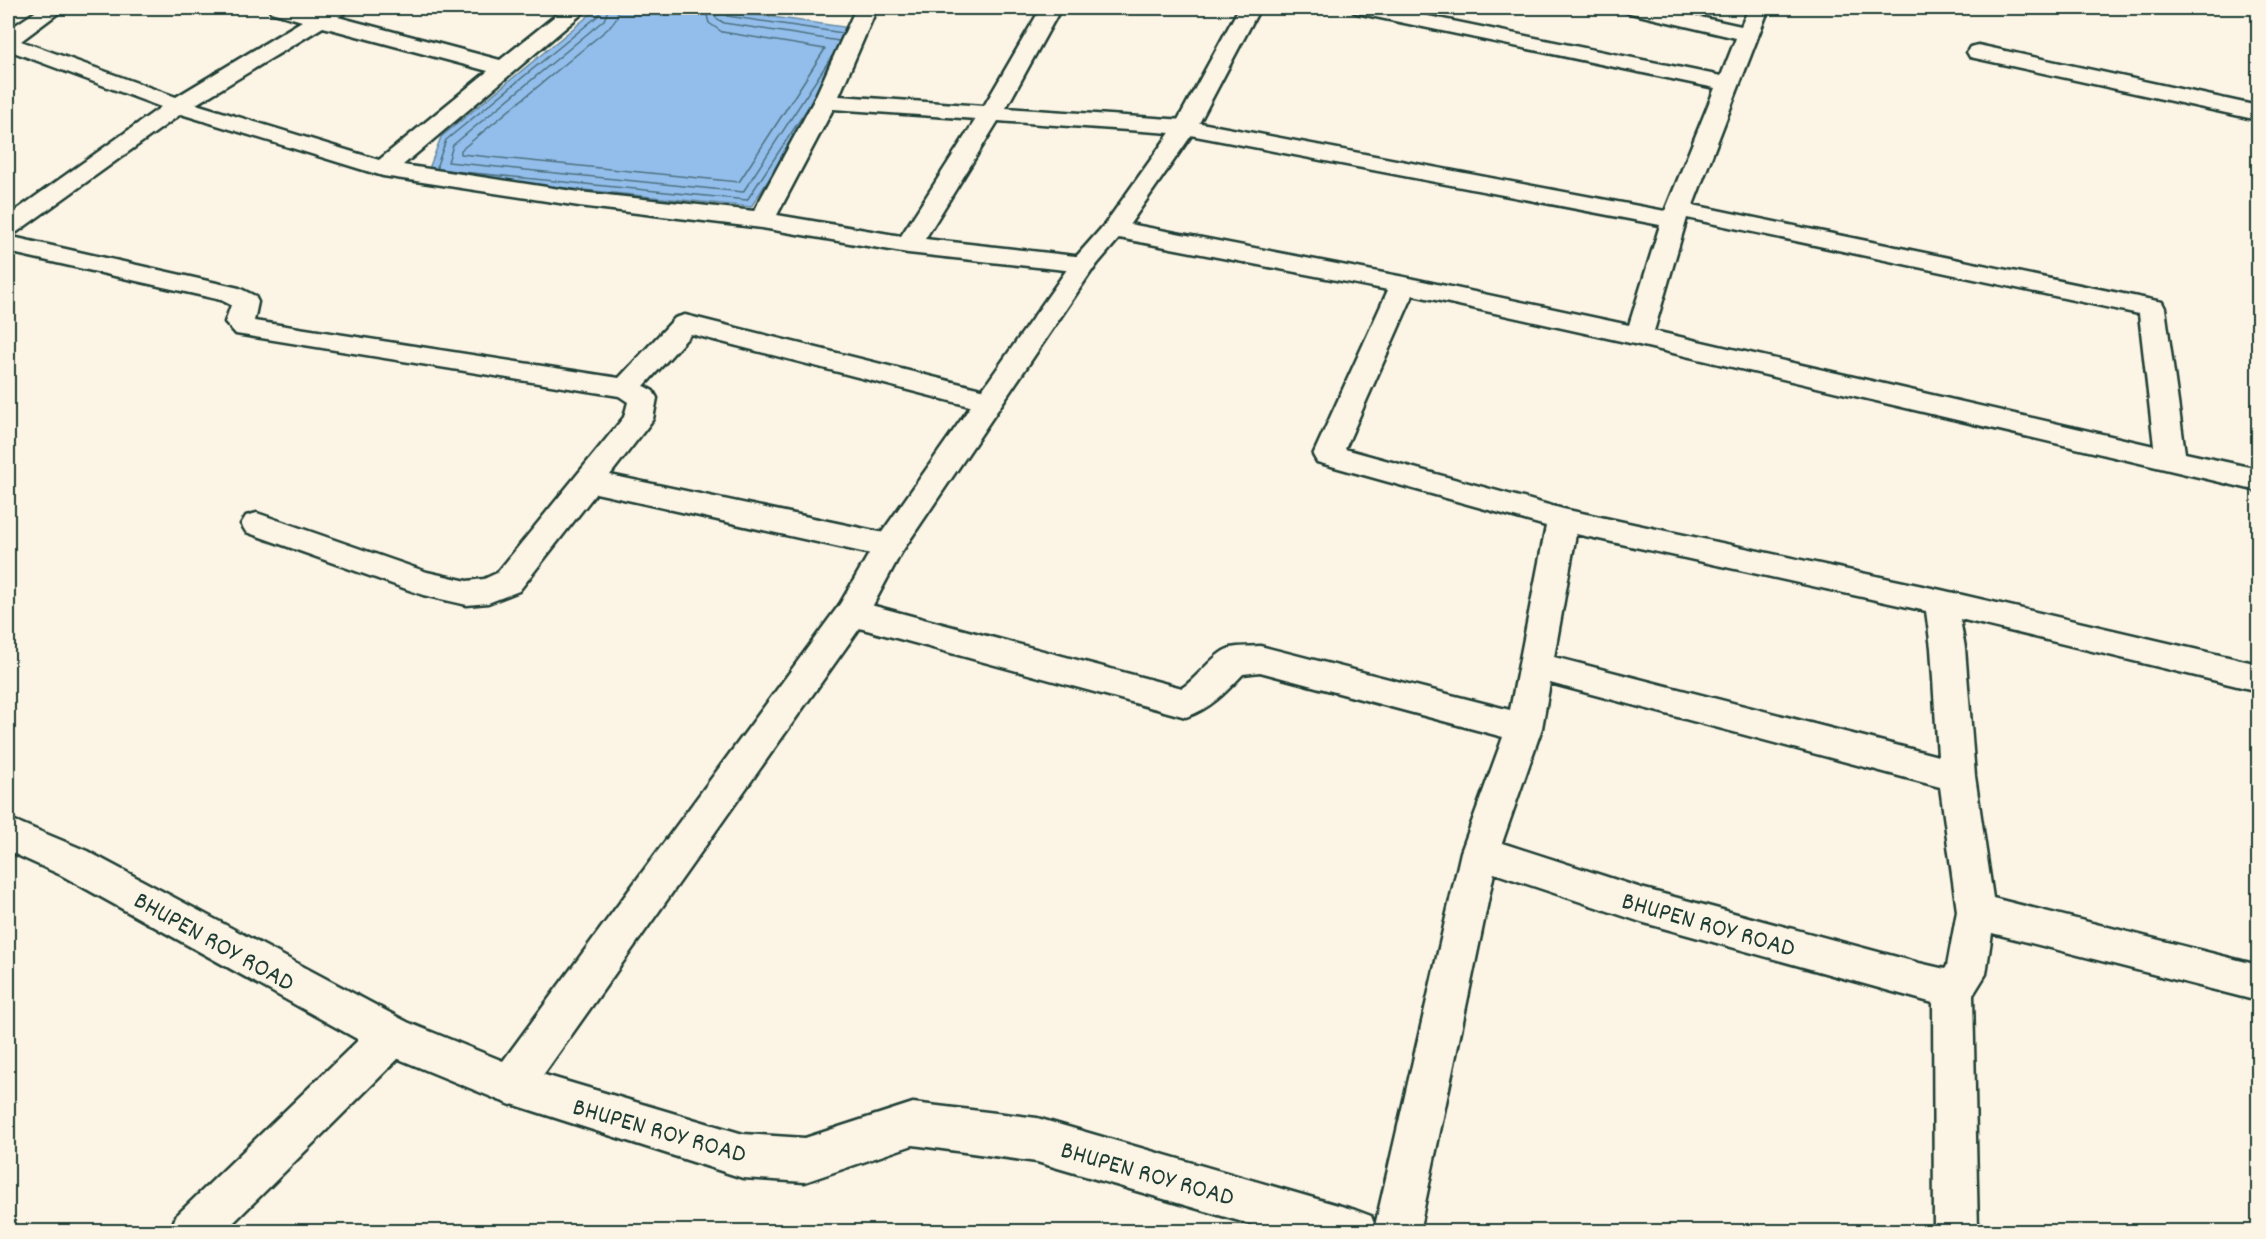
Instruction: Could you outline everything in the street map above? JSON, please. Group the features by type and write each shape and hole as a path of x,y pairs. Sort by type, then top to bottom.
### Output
{"street":[{"path":"8,41 54,8"},
{"path":"278,8 503,68"},
{"path":"8,227 178,105 317,19 339,8"},
{"path":"383,169 577,8"},
{"path":"762,220 825,102 866,8"},
{"path":"908,245 991,114 1051,8"},
{"path":"510,1085 852,613 889,546 1084,264 1114,229 1185,127 1248,8"},
{"path":"1361,8 1404,12 1728,84"},
{"path":"1633,8 1748,34"},
{"path":"1639,336 1676,214 1759,8"},
{"path":"8,41 178,105 383,169 579,199 762,220 908,245 1084,264"},
{"path":"1978,52 2259,113"},
{"path":"825,102 1185,127 1676,214 2152,308 2171,460"},
{"path":"1114,229 1404,285 1639,336 2259,480"},
{"path":"8,244 230,294 245,302 239,322 246,328 626,388 643,398 638,419 508,582 488,591 467,593 423,583 257,524"},
{"path":"1404,285 1328,455 1563,520 1941,602 2259,677"},
{"path":"626,388 685,324 989,401"},
{"path":"588,481 889,546"},
{"path":"1396,1232 1480,852 1524,728 1563,520"},
{"path":"1941,602 1957,776 1976,911 1966,974 1953,989 1956,1232"},
{"path":"852,613 1186,703 1207,689 1234,661 1260,659 1524,728"},
{"path":"1536,666 1957,776"},
{"name":"BHUPEN ROY ROAD","path":"8,834 74,863 392,1036 510,1085 743,1156 805,1160 913,1124 1037,1140 1355,1232"},
{"name":"BHUPEN ROY ROAD","path":"1480,852 1641,905 1953,989"},
{"path":"1976,911 2259,983"},
{"path":"192,1232 392,1036"}],"water":[{"path":"598,8 708,8 865,30 751,207 427,174 441,137"}]}
